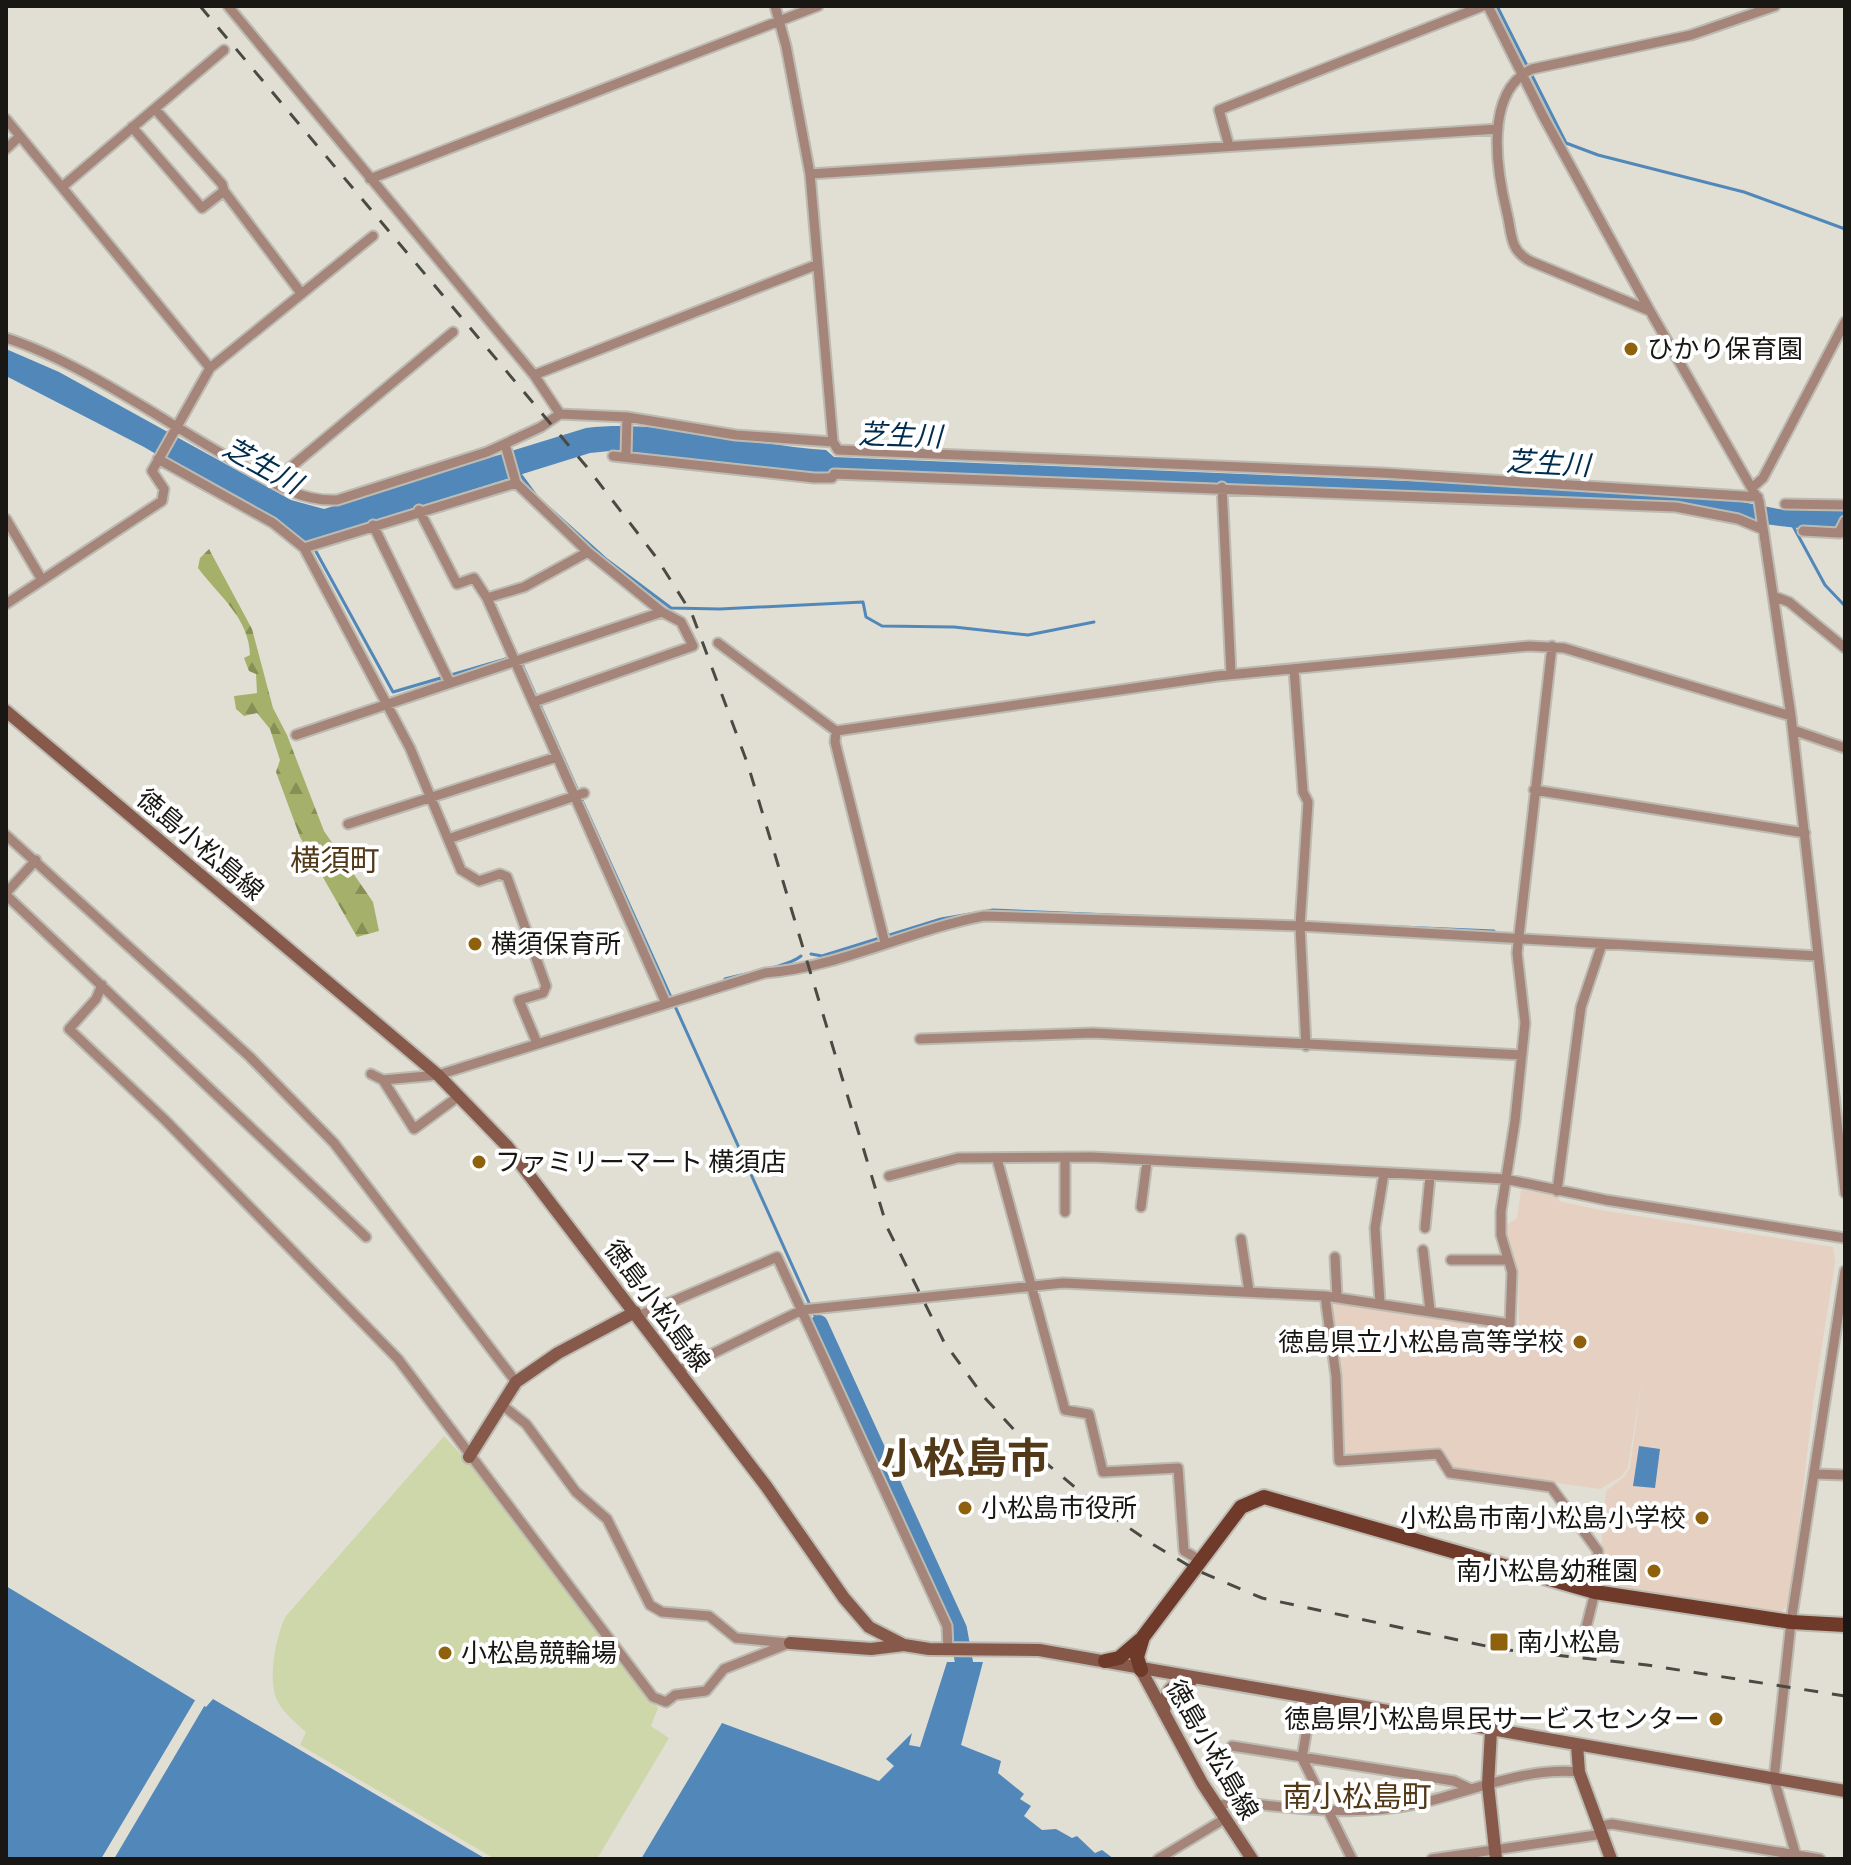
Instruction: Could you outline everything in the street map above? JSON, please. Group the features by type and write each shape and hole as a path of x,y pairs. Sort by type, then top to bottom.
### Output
{"main road":[{"name":"徳島小松島線","path":"6,711 438,1075 507,1146 766,1486 844,1598 869,1627 904,1645 950,1650 1039,1650 1141,1670 1217,1806 1252,1859"},
{"path":"469,1457 516,1382 558,1353 636,1314"},
{"path":"1105,1661 1128,1653 1241,1507 1264,1497 1595,1592 1791,1622 1845,1625"},
{"path":"1143,1637 1137,1657 1141,1670 1845,1791"},
{"path":"790,1643 871,1649 904,1645"},
{"path":"1164,1715 1166,1692 1171,1686 1198,1680"},
{"path":"1491,1731 1488,1785 1496,1855"},
{"path":"1577,1745 1579,1772 1611,1859"}],"street":[{"path":"228,6 534,375 560,414"},
{"path":"775,6 781,20 810,174 833,442 838,450 1758,489"},
{"path":"370,179 818,6"},
{"path":"1229,146 1219,110 1486,6 1527,72 1710,421 1758,489 1793,730 1845,1193"},
{"path":"1650,311 1530,261 1514,249 1495,163 1498,129 1510,92 1527,72 1691,35 1775,6"},
{"path":"62,187 224,50"},
{"path":"155,109 222,184 224,191 301,293"},
{"path":"6,119 210,368"},
{"path":"132,127 202,208 224,191"},
{"path":"810,174 1498,129"},
{"path":"6,149 20,136"},
{"path":"6,604 162,501 164,489 152,471 210,368 373,236"},
{"path":"534,375 816,265"},
{"path":"1758,489 1844,326"},
{"path":"273,482 453,332"},
{"path":"6,338 72,365 174,429 298,496 319,501 337,500 505,446 560,414 627,419 736,435 833,442"},
{"path":"626,453 627,419"},
{"path":"505,446 515,481 588,552 662,612 681,622 693,646 537,701"},
{"path":"613,456 626,453 759,474 814,478 832,478 834,474 1222,487 1676,507 1762,527"},
{"path":"159,457 310,545 388,703 461,870 479,881 500,874 507,877 546,986 543,993 519,1000 537,1043"},
{"path":"310,545 515,481"},
{"path":"1222,487 1231,674"},
{"path":"1785,504 1845,505"},
{"path":"419,510 457,584 474,578 487,598 537,701 670,1002"},
{"path":"6,519 42,580"},
{"path":"373,525 448,678"},
{"path":"1803,531 1842,529"},
{"path":"487,598 524,587 588,552"},
{"path":"1773,596 1789,602 1845,648"},
{"path":"296,735 448,678 662,612"},
{"path":"718,643 836,731 1231,674 1552,646 1791,716"},
{"path":"677,1371 804,1310 1030,1285 1325,1296 1510,1324 1512,1272 1501,1235 1505,1179 1522,1055 1525,1001 1517,953 1552,646"},
{"path":"1294,669 1303,792 1308,802 1300,922 1306,1046"},
{"path":"1793,730 1845,748"},
{"path":"836,731 835,742 884,939"},
{"path":"348,824 558,751"},
{"path":"1534,790 1805,833"},
{"path":"448,839 579,795"},
{"path":"6,835 250,1057 334,1143 516,1382"},
{"path":"36,860 6,894 366,1237"},
{"path":"383,1080 438,1075 765,973 817,967 884,939 984,916 1300,922 1817,956"},
{"path":"1557,1191 1581,1007 1602,944"},
{"path":"102,985 96,999 69,1029 165,1120 398,1359 653,1697 666,1702 675,1695 706,1691 724,1669 790,1643"},
{"path":"920,1039 1093,1033 1522,1055"},
{"path":"371,1074 383,1080 414,1129 459,1096"},
{"path":"889,1176 958,1158 1065,1158 1505,1179 1557,1191 1845,1238"},
{"path":"1065,1158 1065,1212"},
{"path":"997,1159 1065,1410 1089,1414 1100,1469 1109,1473 1178,1468 1184,1551 1202,1561"},
{"path":"1141,1207 1147,1161"},
{"path":"1380,1303 1375,1228 1384,1173"},
{"path":"1425,1228 1430,1176"},
{"path":"1241,1239 1249,1291"},
{"path":"1423,1250 1430,1310"},
{"path":"636,1314 777,1257 947,1626 950,1650"},
{"path":"1335,1257 1337,1297"},
{"path":"1451,1260 1508,1260"},
{"path":"1797,1857 1774,1779 1791,1622 1845,1271"},
{"path":"1325,1296 1336,1376 1339,1461 1438,1454 1450,1473 1551,1487 1598,1551 1595,1592 1582,1644"},
{"path":"502,1405 526,1424 576,1492 607,1519 650,1605 662,1612 709,1616 736,1638 790,1643"},
{"path":"1815,1474 1845,1475"},
{"path":"1312,1698 1302,1758 1352,1859"},
{"path":"1232,1746 1454,1781 1471,1789"},
{"path":"1217,1806 1233,1802 1329,1811 1416,1804 1543,1773 1579,1772"},
{"path":"1158,1859 1226,1818"},
{"path":"1432,1859 1496,1855 1602,1830 1612,1824 1820,1859"}],"shaded area":[{"name":"徳島県立小松島高等学校","path":"1521,1190 1558,1195 1559,1201 1600,1210 1833,1247 1835,1263 1813,1402 1796,1551 1787,1606 1781,1612 1598,1586 1606,1491 1624,1477 1630,1468 1642,1380 1628,1467 1622,1476 1600,1489 1450,1469 1442,1451 1433,1449 1428,1453 1343,1456 1340,1376 1331,1302 1447,1317 1519,1331 1518,1270 1508,1242 1507,1225 1517,1218"}],"green space":[{"path":"209,549 252,629 273,708 287,735 324,831 373,902 379,931 357,937 300,837 276,772 280,760 270,729 257,713 244,716 236,709 234,696 257,693 256,674 249,671 244,658 250,655 239,619 198,568 200,558"},
{"name":"小松島競輪場","path":"444,1436 476,1471 658,1708 651,1726 669,1738 597,1859 495,1859 300,1745 306,1732 284,1711 275,1695 274,1660 286,1616"}],"water":[{"path":"6,349 59,372 291,500 324,509 586,428 616,426 676,430 826,450 834,457 1457,483 1726,499 1784,510 1845,509 1845,529 1788,527 1617,502 837,471 830,475 757,470 620,450 590,453 305,542 144,447 6,376"},
{"path":"1639,1446 1660,1449 1655,1488 1633,1486"},
{"path":"6,1586 206,1707 213,1699 486,1859 6,1859"},
{"path":"947,1662 983,1662 961,1745 1001,1761 998,1773 1024,1794 1020,1799 1031,1806 1024,1816 1042,1830 1056,1829 1072,1838 1077,1836 1095,1853 1102,1850 1114,1859 641,1859 722,1723 879,1781 894,1766 886,1759 912,1733 909,1745 920,1747"}],"pier":[{"path":"197,1697 206,1702 209,1698 114,1859 101,1859"}],"waterway":[{"path":"1497,6 1566,143 1598,155 1744,192 1845,229"},
{"path":"520,474 537,497 607,560 671,608 720,609 863,602 866,617 882,626 954,627 1028,635 1094,622"},
{"path":"1793,526 1825,585 1845,606"},
{"path":"313,546 393,692 509,658"},
{"path":"517,656 589,632"},
{"path":"518,655 578,791"},
{"path":"581,798 810,1305"},
{"path":"811,954 822,956 941,919 993,910 1494,931"},
{"path":"725,979 777,967 801,956"},
{"path":"813,1312 819,1324"},
{"path":"819,1324 958,1629 965,1668"}],"railway":[{"path":"200,6 586,466 656,557 692,614 748,765 887,1227 944,1342 984,1397 1041,1459 1100,1508 1154,1545 1196,1570 1262,1598 1500,1649 1647,1665 1845,1696"}],"place":[{"name":"ひかり保育園","path":"1631,349"},
{"name":"横須保育所","path":"475,944"},
{"name":"ファミリーマート 横須店","path":"479,1162"},
{"name":"徳島県立小松島高等学校","path":"1580,1342"},
{"name":"小松島市役所","path":"965,1508"},
{"name":"小松島市南小松島小学校","path":"1702,1518"},
{"name":"南小松島幼稚園","path":"1654,1571"},
{"name":"南小松島","path":"1499,1642"},
{"name":"小松島競輪場","path":"445,1653"},
{"name":"徳島県小松島県民サービスセンター","path":"1716,1719"}],"district":[{"name":"横須町","path":"335,861"},
{"name":"小松島市","path":"965,1460"},
{"name":"南小松島町","path":"1357,1797"}],"water label":[{"name":"芝生川","path":"900,436"},
{"name":"芝生川","path":"1548,464"},
{"name":"芝生川","path":"262,466"}]}
